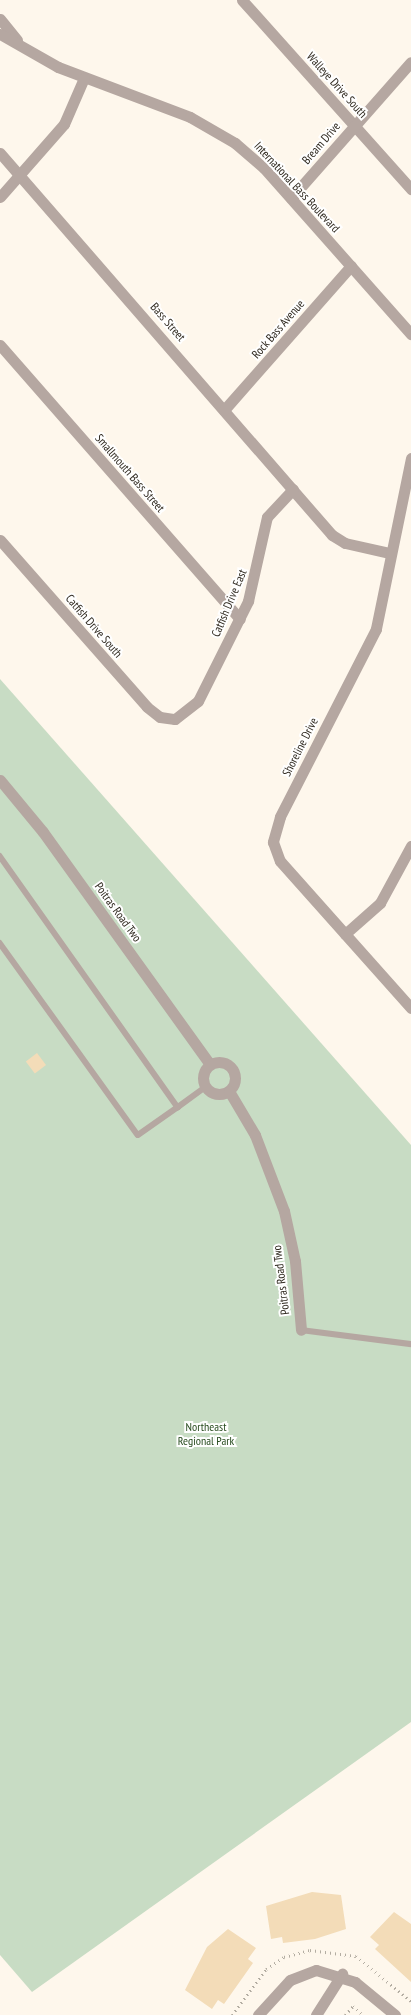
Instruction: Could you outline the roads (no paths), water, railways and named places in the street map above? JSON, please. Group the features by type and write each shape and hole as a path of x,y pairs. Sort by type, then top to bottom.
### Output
{"street":[{"name":"Walleye Drive South","path":"242,0 411,189"},
{"path":"0,18 18,41"},
{"name":"International Bass Boulevard","path":"0,34 18,41 84,78 213,129 255,160 411,334"},
{"name":"Bream Drive","path":"291,198 411,62"},
{"path":"0,197 64,124 84,78"},
{"name":"Bass Street","path":"0,153 293,489 340,540 389,553"},
{"name":"Rock Bass Avenue","path":"224,410 352,266"},
{"name":"Smallmouth Bass Street","path":"0,345 240,619"},
{"name":"Shoreline Drive","path":"411,458 389,553 376,629 280,817 273,842 280,861 411,1008"},
{"name":"Catfish Drive East","path":"175,719 198,701 240,619 259,567 267,517 293,489"},
{"name":"Catfish Drive South","path":"0,540 147,707 160,717 175,719"},
{"name":"Poitras Road Two","path":"0,780 43,832 210,1064"},
{"path":"345,934 380,903 411,846"},
{"path":"223,1062 232,1068 235,1082 229,1091 214,1093 206,1087 203,1076 210,1064 223,1062"},
{"name":"Poitras Road Two","path":"229,1091 258,1142 284,1212 295,1261 301,1330"},
{"path":"258,2015 290,1980 316,1970 342,1974 396,2015"},
{"path":"316,2015 342,1974"}],"lane":[{"path":"0,856 178,1107"},
{"path":"0,943 138,1136 206,1087"},
{"path":"301,1330 411,1344"}],"park label":[{"name":"Northeast Regional Park","path":"206,1434"}]}
